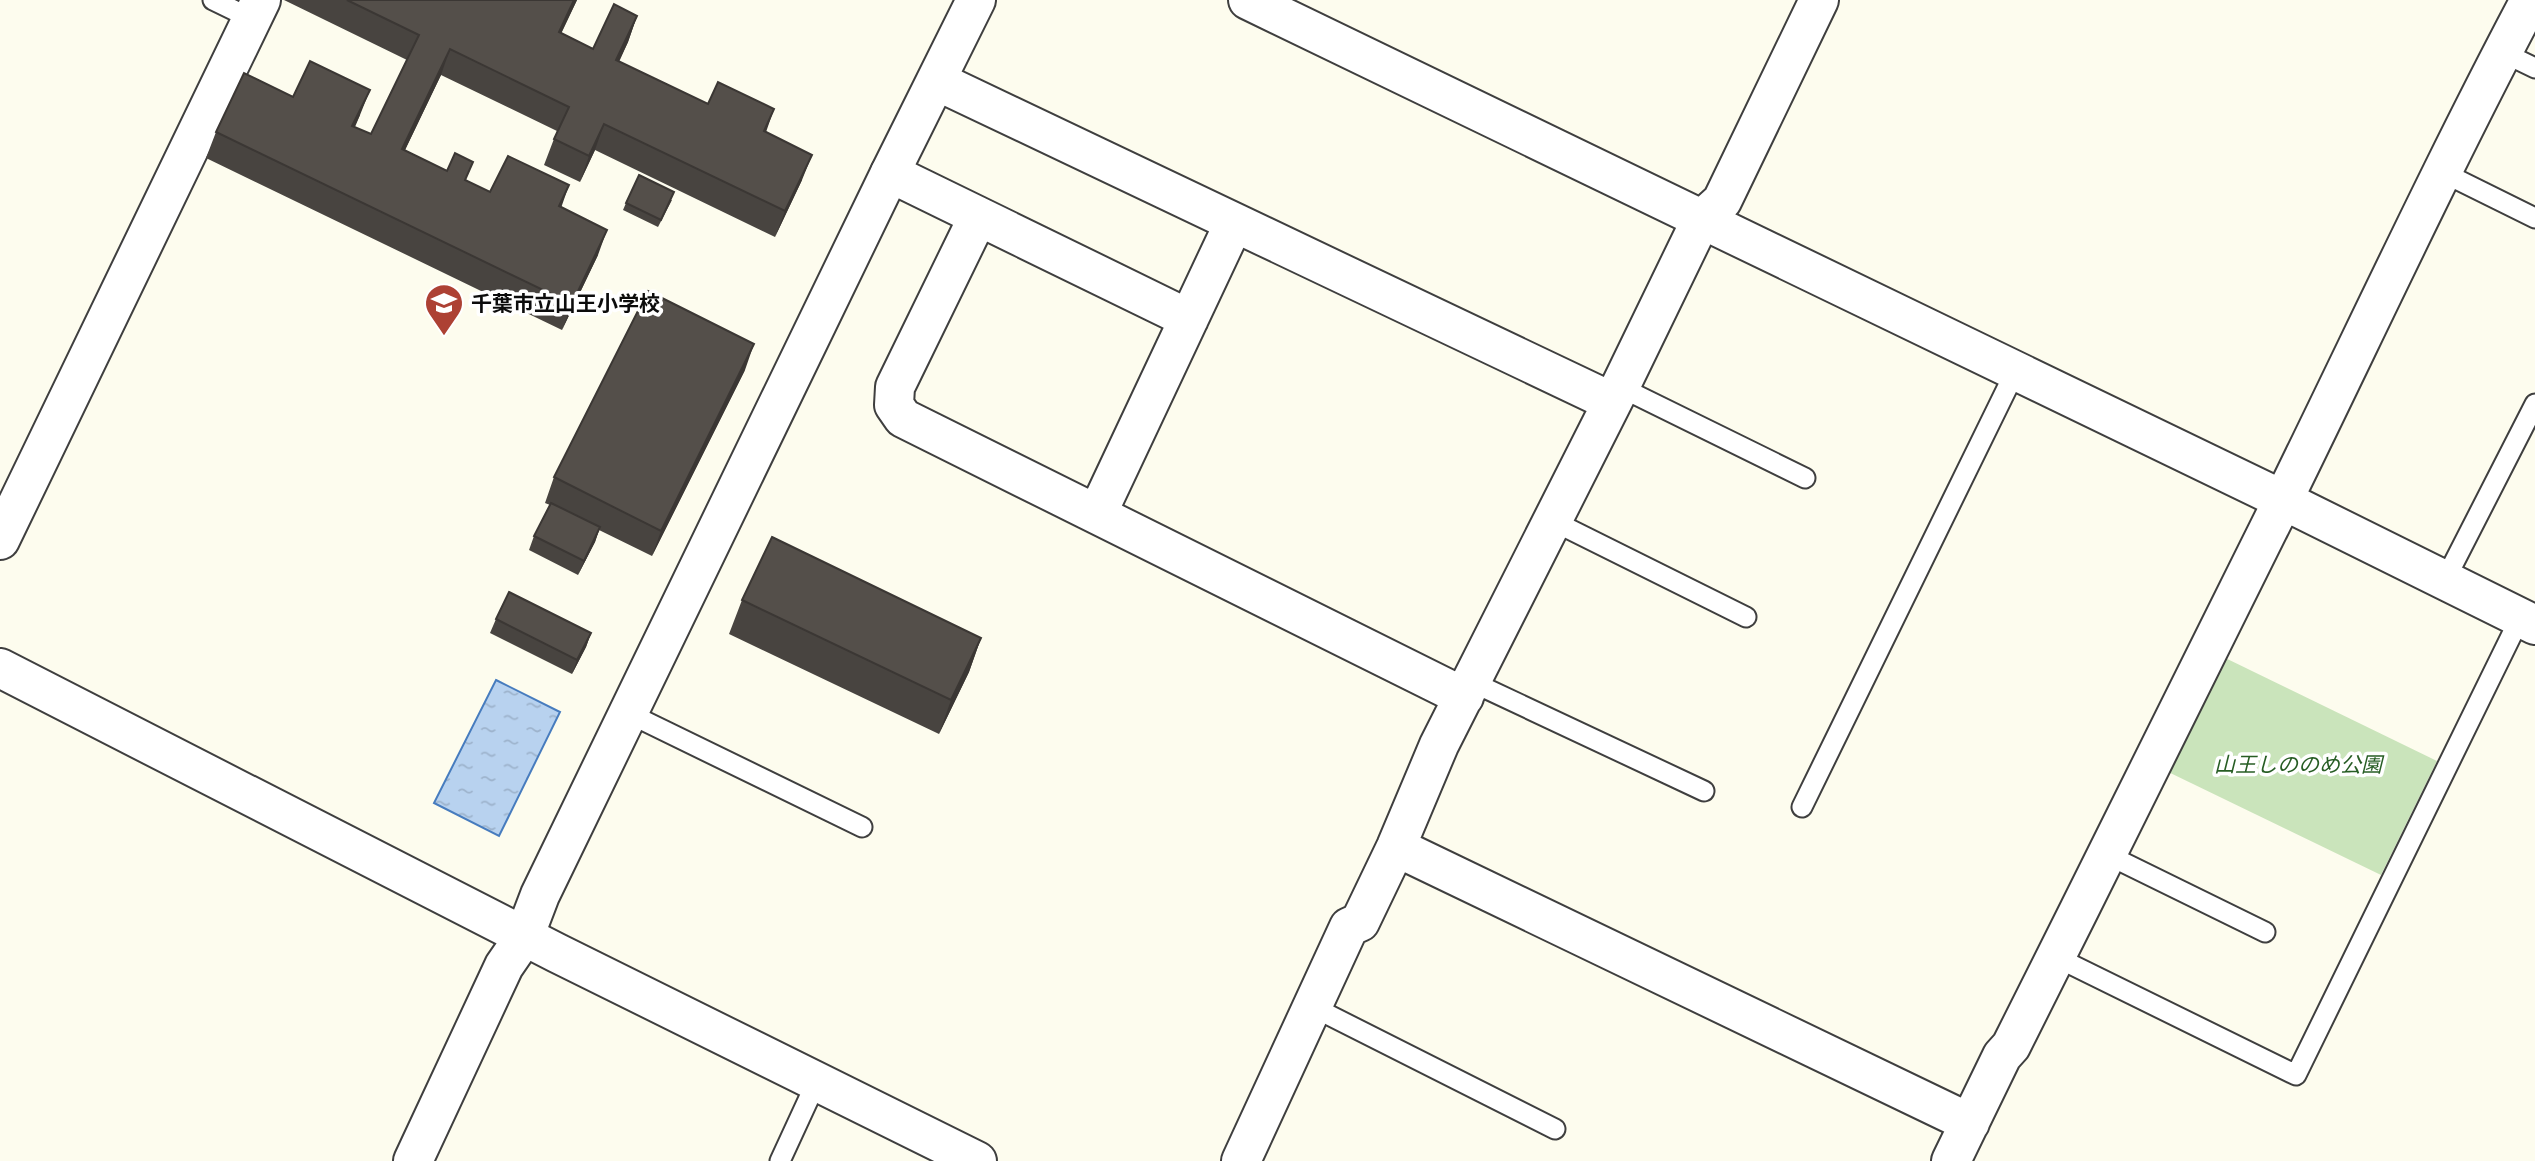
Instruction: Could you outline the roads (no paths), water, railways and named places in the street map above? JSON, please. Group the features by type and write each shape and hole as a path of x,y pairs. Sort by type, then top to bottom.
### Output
{"street":[{"path":"413,1161 504,966 524,937 540,895 976,0"},
{"path":"1248,0 1313,14 1701,220 2016,370 2528,622"},
{"path":"1241,1161 1349,927 1360,922 1396,847 1439,745 1701,220 1722,201 1819,0"},
{"path":"1951,1161 2002,1056 2011,1045 2056,957 2283,500 2442,172 2519,60 2530,0"},
{"path":"0,540 257,10"},
{"path":"937,81 1234,223 1616,395"},
{"path":"890,173 1189,319"},
{"path":"978,217 895,387 894,405 903,418 1097,514 1468,689"},
{"path":"1097,514 1234,223"},
{"path":"0,668 524,937 977,1161"},
{"path":"1396,847 1970,1123"}],"lane":[{"path":"214,0 257,10"},
{"path":"2442,172 2535,218"},
{"path":"1802,807 2016,370"},
{"path":"1616,395 1804,478"},
{"path":"2445,580 2535,404"},
{"path":"1552,521 1746,617"},
{"path":"2056,957 2296,1075 2528,622"},
{"path":"1468,689 1704,791"},
{"path":"628,713 862,827"},
{"path":"2106,854 2265,932"},
{"path":"1311,1006 1555,1129"},
{"path":"780,1161 816,1083"}],"water":[{"path":"496,680 560,712 499,836 434,803"}],"place":[{"name":"千葉市立山王小学校","path":"444,337"}],"park label":[{"name":"山王しののめ公園","path":"2298,764"}]}
